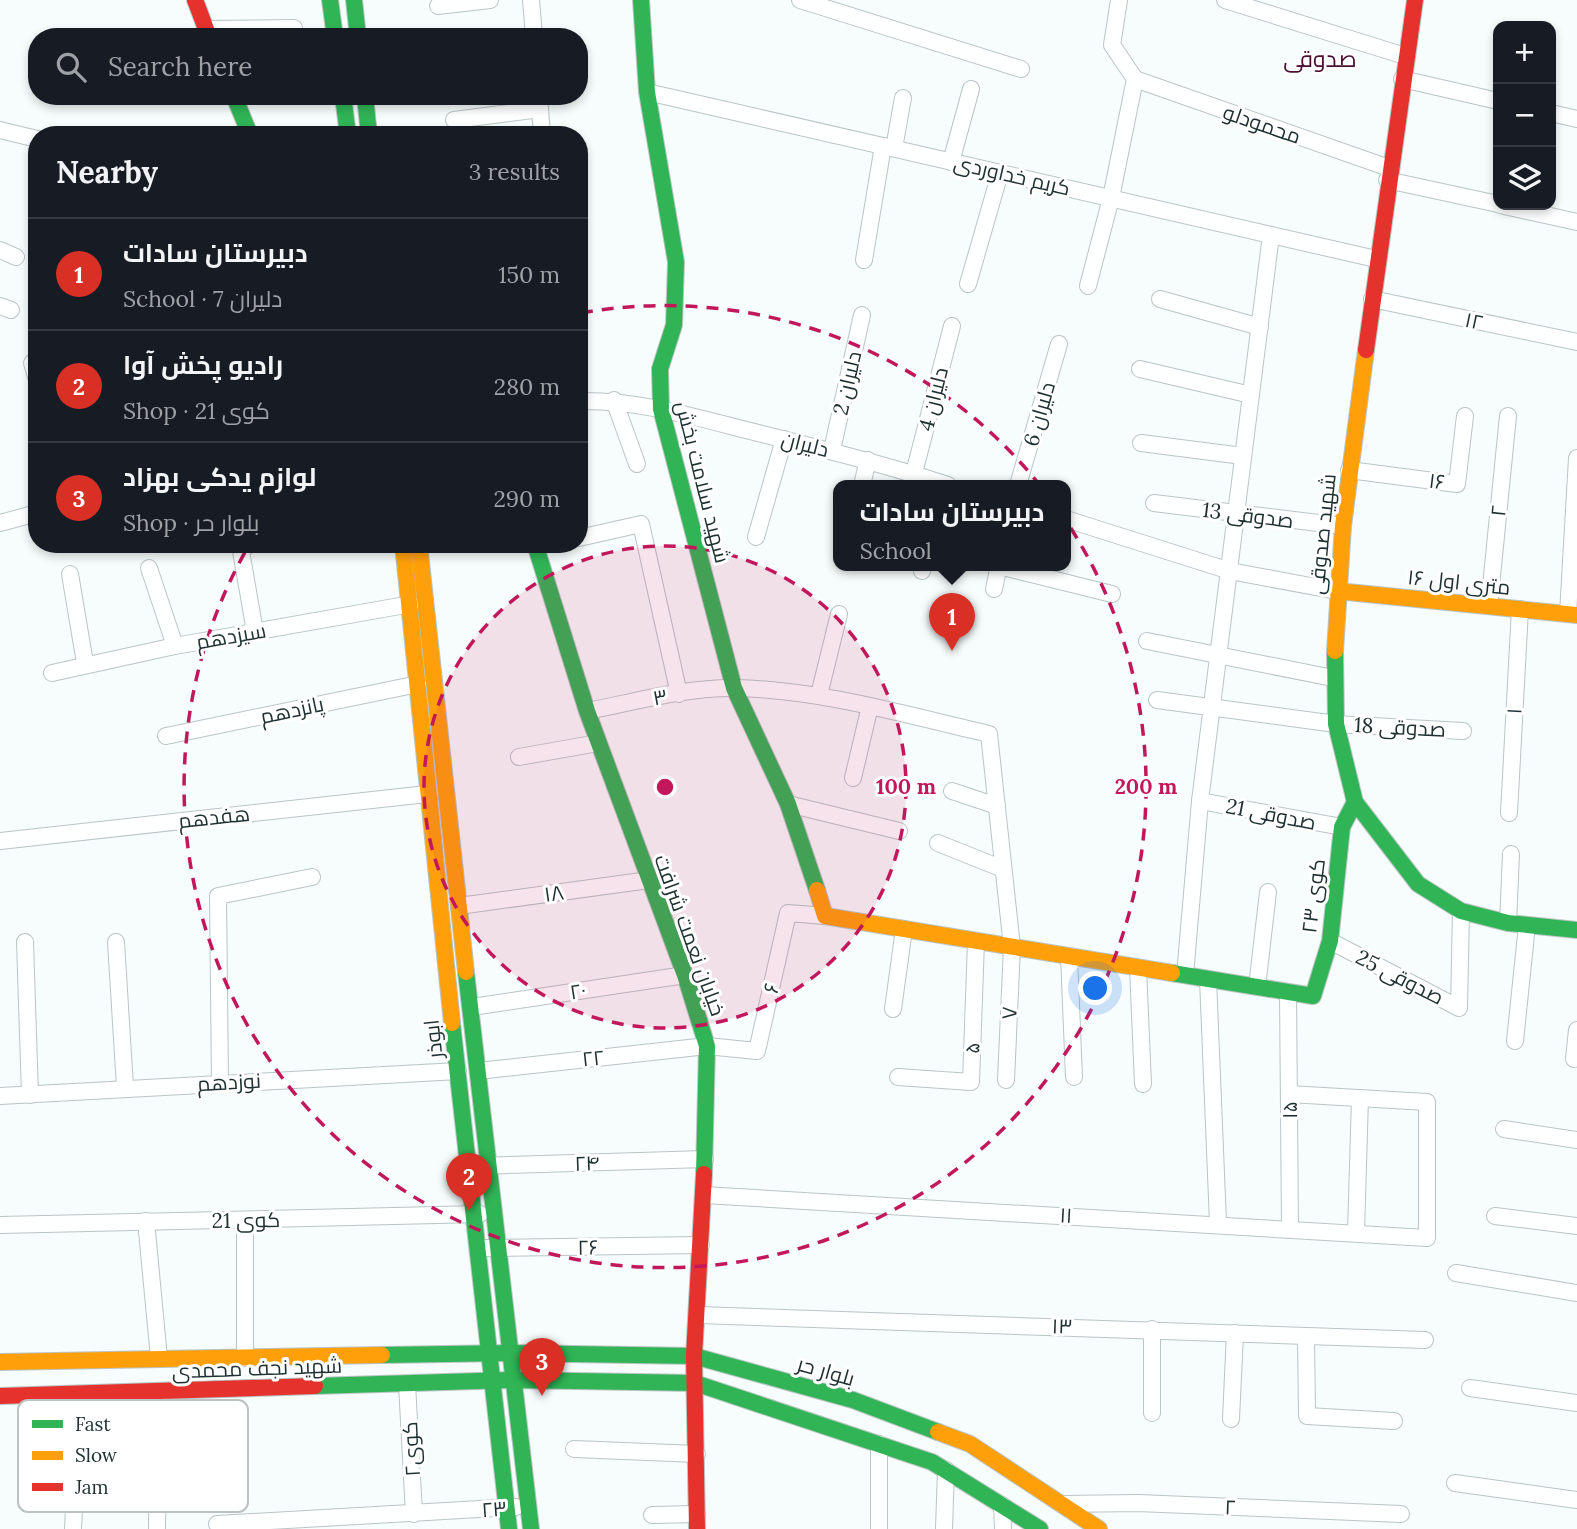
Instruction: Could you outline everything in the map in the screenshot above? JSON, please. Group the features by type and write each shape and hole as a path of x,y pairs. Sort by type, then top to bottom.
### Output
{"main road":[{"path":"195,0 206,28"},
{"path":"330,0 334,28"},
{"path":"354,0 357,28"},
{"name":"شهید سلامت بخش","path":"641,0 648,92 676,262 674,325 660,369 661,409 734,688 788,804 825,916"},
{"name":"شهید صدوقی","path":"1415,0 1376,259 1349,470 1337,591 1333,678 1336,724 1355,802 1418,884 1461,911 1508,923 1577,930"},
{"path":"238,105 246,126"},
{"path":"344,105 347,126"},
{"path":"366,105 368,126"},
{"name":"ابوذر","path":"404,553 472,1214 509,1529"},
{"name":"ابوذر","path":"420,553 472,1007 492,1214 514,1380"},
{"name":"خیابان نعمت شرافت","path":"538,553 587,711 685,975 707,1046 704,1195 694,1356 697,1521"},
{"name":"۱۶ متری اول","path":"1337,591 1572,615"},
{"name":"کوی ۲۳","path":"1288,992 1312,996 1330,940 1342,827 1355,802"},
{"path":"825,916 1288,992"},
{"name":"شهید نجف محمدی","path":"0,1362 511,1353"},
{"name":"بلوار حر","path":"511,1353 694,1356 853,1401 970,1444 1099,1529"},
{"path":"159,1358 159,1391"},
{"path":"531,1529 514,1380 695,1383 878,1444 946,1470 1040,1529"},
{"name":"شهید نجف محمدی","path":"0,1396 514,1380"}],"street":[{"path":"438,6 490,0"},
{"path":"531,0 533,28"},
{"path":"800,0 1021,69"},
{"path":"1088,286 1111,198 1136,79 1112,45 1119,0"},
{"path":"1225,0 1405,56"},
{"name":"محمودلو","path":"1136,79 1388,174 1493,203"},
{"path":"1402,79 1493,100"},
{"path":"951,162 971,89"},
{"name":"کریم خداوردی","path":"648,92 1376,259"},
{"path":"864,260 888,147 903,97"},
{"path":"454,120 529,105"},
{"path":"539,105 541,126"},
{"path":"1556,114 1577,119"},
{"path":"0,130 28,136"},
{"path":"968,284 1000,173"},
{"name":"محمودلو","path":"1522,210 1577,222"},
{"path":"1185,975 1200,801 1271,235"},
{"path":"0,250 16,257"},
{"path":"1160,299 1260,327"},
{"name":"۱۲","path":"1372,299 1577,342"},
{"name":"دلیران 2","path":"832,450 862,315"},
{"name":"دلیران 4","path":"914,473 952,326"},
{"name":"دلیران 6","path":"1019,480 1059,344"},
{"path":"1140,369 1251,395"},
{"path":"614,400 637,464"},
{"name":"دلیران","path":"588,401 614,400 661,409 832,450 933,480"},
{"name":"۱۶","path":"1349,470 1457,484 1465,416"},
{"name":"۲","path":"1489,606 1508,416"},
{"path":"756,537 784,439"},
{"path":"1142,443 1243,456"},
{"path":"1572,615 1577,458"},
{"path":"863,480 868,460"},
{"name":"صدوقی 13","path":"1154,503 1343,526"},
{"path":"0,523 28,515"},
{"path":"1071,521 1230,571 1337,591"},
{"path":"588,536 641,524 679,694"},
{"path":"241,553 254,632"},
{"path":"149,568 175,646"},
{"path":"994,589 998,571"},
{"path":"1022,571 1112,594"},
{"path":"70,574 85,663"},
{"name":"سیزدهم","path":"52,673 85,663 411,604"},
{"name":"۱","path":"1509,813 1520,609"},
{"path":"819,695 839,614"},
{"path":"1146,640 1333,678"},
{"name":"پانزدهم","path":"166,736 418,684"},
{"name":"۳","path":"587,711 679,694 734,688 819,695 870,706 989,734 997,806"},
{"name":"صدوقی 18","path":"1157,700 1336,724 1463,731"},
{"path":"853,778 870,706"},
{"path":"519,757 598,743"},
{"path":"952,791 997,806"},
{"name":"هفدهم","path":"0,841 427,794"},
{"name":"صدوقی 21","path":"1200,801 1342,827"},
{"path":"788,804 899,831"},
{"name":"۷","path":"997,806 1012,947 1006,1080"},
{"path":"938,843 1003,869"},
{"path":"1508,923 1511,854"},
{"path":"220,1082 218,896 312,877"},
{"name":"۱۸","path":"459,906 649,880"},
{"path":"1257,987 1268,892"},
{"name":"صدوقی 25","path":"1330,940 1459,1008 1461,911"},
{"name":"۶","path":"707,1046 757,1051 788,913 825,916"},
{"path":"1515,1041 1527,925"},
{"path":"893,1009 904,929"},
{"name":"۵","path":"898,1077 971,1082 976,941"},
{"path":"25,942 30,1095"},
{"path":"117,942 125,1087"},
{"path":"1069,956 1074,1077"},
{"path":"1138,968 1143,1083"},
{"name":"۲۰","path":"472,1007 685,975"},
{"path":"1208,979 1218,1223"},
{"name":"۱۵","path":"1288,992 1290,1228"},
{"path":"1574,1059 1577,1030"},
{"name":"۲۲","path":"478,1071 707,1046"},
{"name":"نوزدهم","path":"0,1096 125,1087 458,1071"},
{"path":"1289,1094 1360,1098 1356,1232"},
{"name":"۱۱","path":"704,1195 1218,1223 1427,1238 1427,1102 1360,1098"},
{"path":"1504,1129 1577,1140"},
{"name":"۲۴","path":"468,1166 705,1159"},
{"name":"کوی 21","path":"0,1225 492,1214"},
{"path":"1495,1216 1577,1226"},
{"path":"245,1220 245,1357"},
{"path":"146,1221 159,1358"},
{"name":"۲۶","path":"476,1248 701,1245"},
{"path":"1456,1273 1577,1293"},
{"name":"۱۳","path":"698,1315 1425,1340"},
{"path":"1152,1413 1153,1329"},
{"path":"1231,1419 1235,1333"},
{"path":"1306,1336 1307,1416 1394,1421"},
{"name":"کوی۲","path":"407,1384 414,1514"},
{"path":"1470,1388 1577,1403"},
{"path":"159,1391 159,1400"},
{"path":"80,1394 80,1400"},
{"path":"878,1444 879,1529"},
{"path":"575,1449 697,1454"},
{"path":"944,1529 946,1470"},
{"path":"1455,1483 1577,1500"},
{"name":"۲","path":"1059,1504 1138,1503 1401,1514"},
{"path":"1002,1505 1003,1529"},
{"name":"۲۳","path":"217,1524 291,1521 330,1524 414,1514 528,1506"},
{"path":"652,1515 697,1521"}],"traffic: fast":[{"path":"330,0 334,28"},
{"path":"354,0 357,28"},
{"path":"641,0 647,92 676,262 674,325 660,369 661,409 734,688 788,804 817,890"},
{"path":"238,105 246,126"},
{"path":"344,105 347,126"},
{"path":"366,105 368,126"},
{"path":"538,553 587,711 685,975 707,1046 704,1174"},
{"path":"1335,651 1336,724 1355,802 1418,884 1461,911 1508,923 1577,930"},
{"path":"1172,973 1313,996 1330,941 1342,827 1355,802"},
{"path":"466,972 531,1529"},
{"path":"452,1023 509,1529"},
{"path":"382,1355 511,1353 694,1356 853,1400 938,1432"},
{"path":"315,1386 514,1380 695,1383 932,1462 1040,1529"}],"traffic: slow":[{"path":"1335,651 1343,526 1366,350"},
{"path":"404,553 452,1023"},
{"path":"420,553 466,972"},
{"path":"1337,591 1577,615"},
{"path":"817,890 825,916 1172,973"},
{"path":"0,1362 382,1355"},
{"path":"938,1432 970,1444 1099,1529"}],"traffic: jam":[{"path":"195,0 206,28"},
{"path":"1366,350 1415,0"},
{"path":"697,1529 694,1356 704,1174"},
{"path":"0,1396 315,1386"}],"place":[{"name":"دبیرستان سادات","path":"952,651"},
{"name":"رادیو پخش آوا","path":"469,1211"},
{"name":"لوازم یدکی بهزاد","path":"542,1396"}],"district":[{"name":"صدوقی","path":"1320,58"}]}
